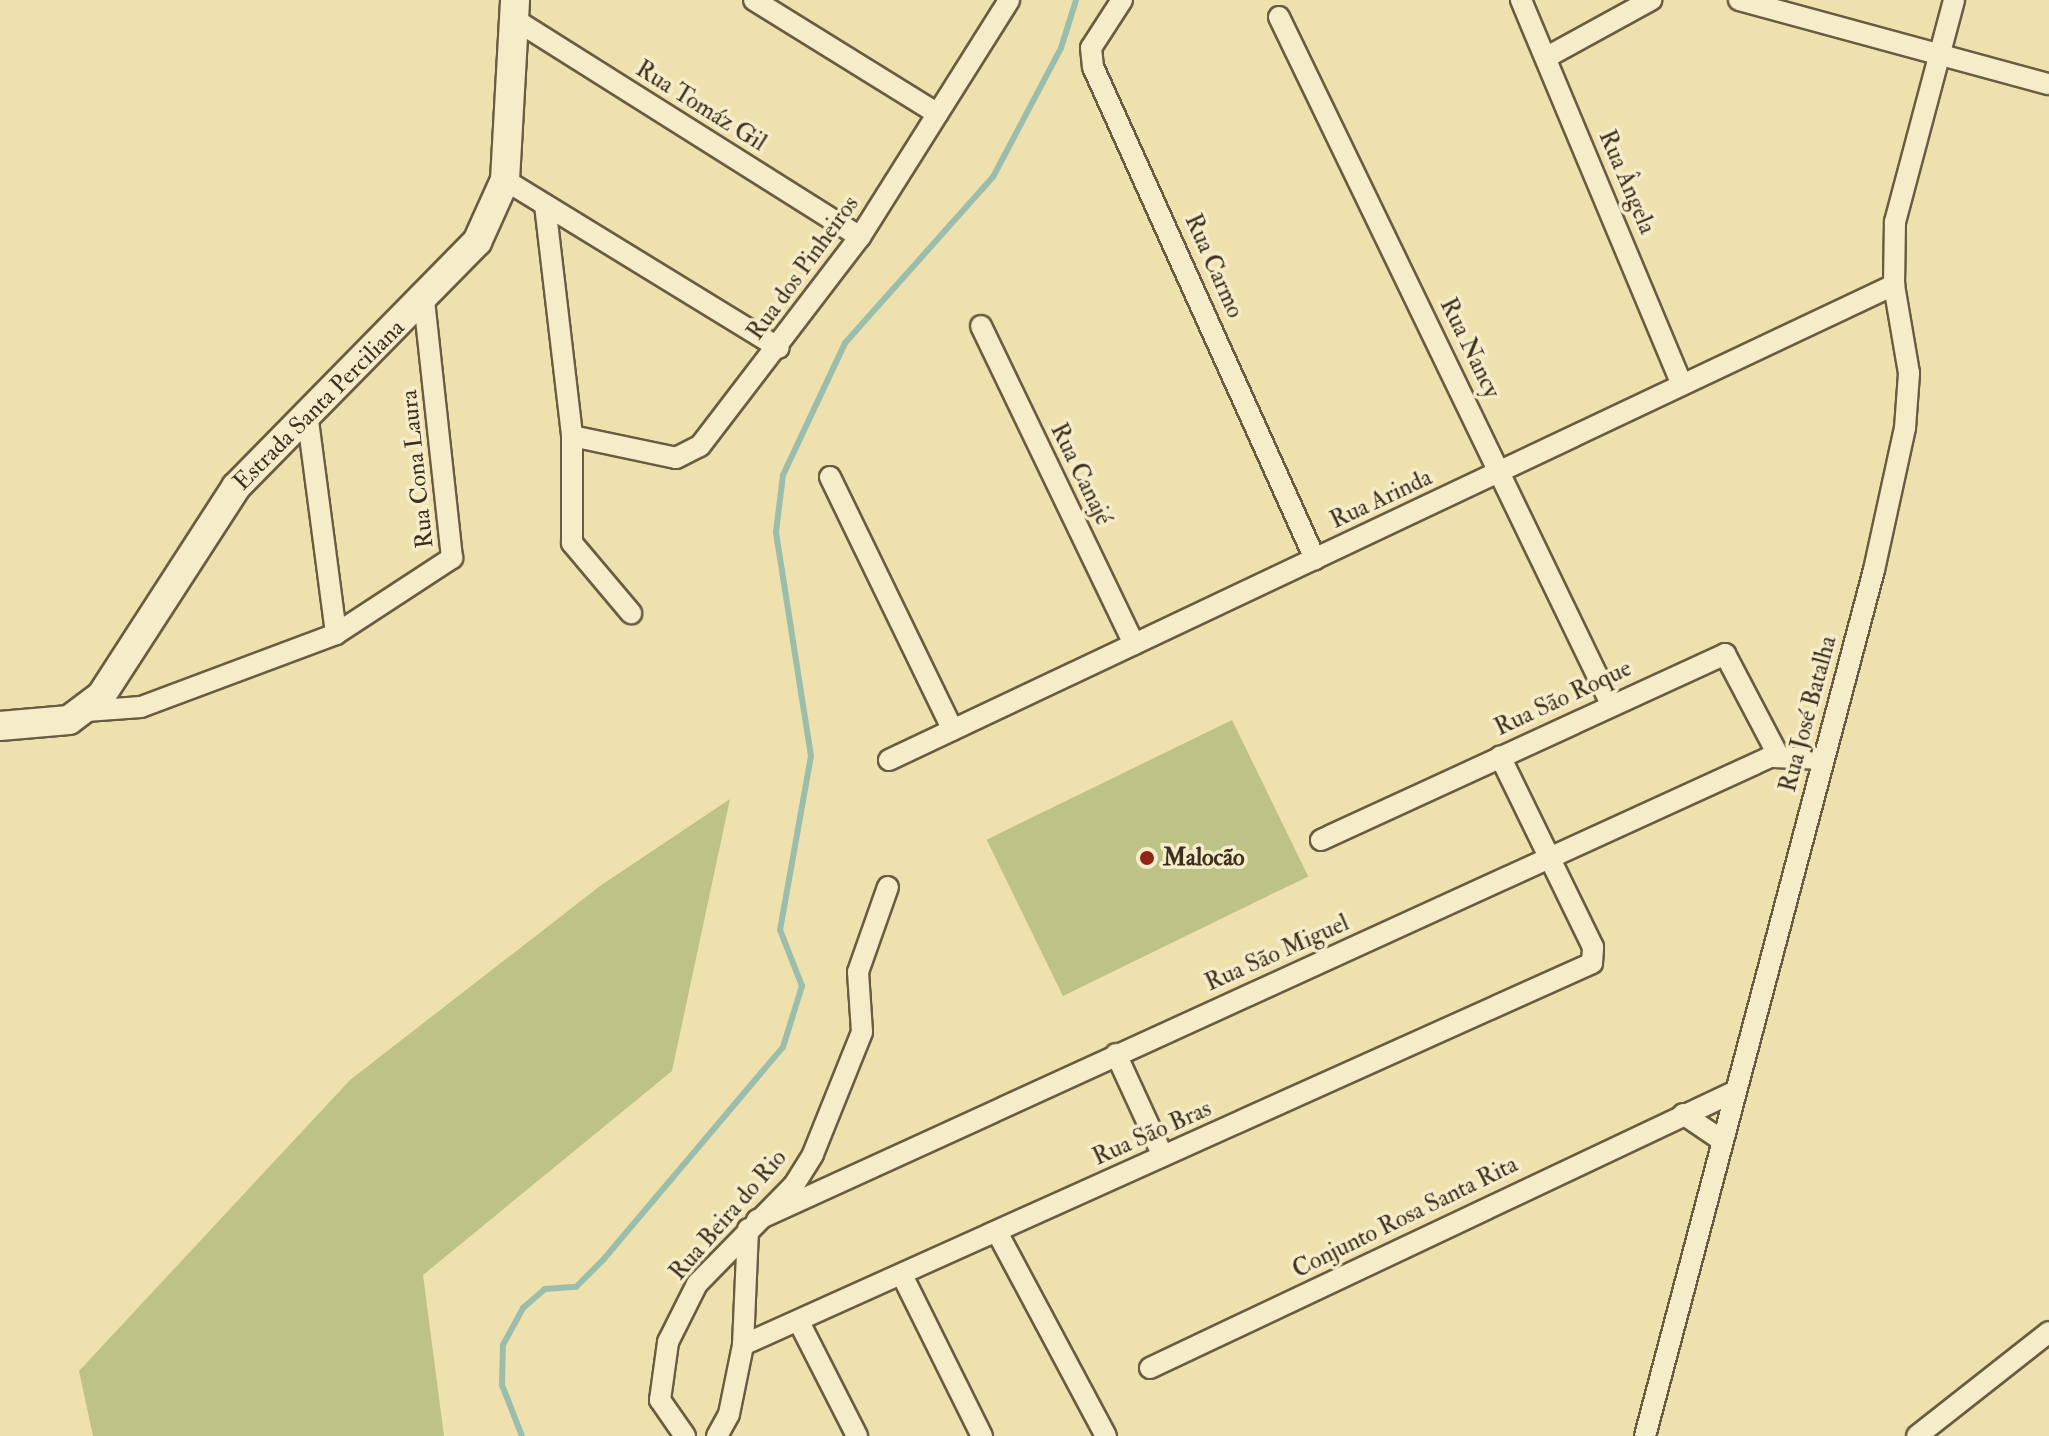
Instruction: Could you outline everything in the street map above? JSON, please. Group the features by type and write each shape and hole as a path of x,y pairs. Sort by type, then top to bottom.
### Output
{"street":[{"path":"754,0 938,114"},
{"name":"Rua dos Pinheiros","path":"572,436 659,456 689,454 779,348 860,237 1009,0"},
{"name":"Rua Carmo","path":"1122,0 1091,48 1093,67 1315,559"},
{"name":"Rua Ângela","path":"1521,0 1682,385"},
{"path":"1547,57 1651,0"},
{"path":"1739,0 2049,84"},
{"name":"Rua José Batalha","path":"1645,1436 1822,759 1908,413 1894,285 1895,222 1954,0"},
{"name":"Estrada Santa Perciliana","path":"86,711 119,672 210,520 307,413 424,302 477,242 505,180 514,9"},
{"name":"Rua Tomáz Gil","path":"514,9 860,237"},
{"name":"Rua Nancy","path":"1279,17 1611,704"},
{"path":"505,180 779,348"},
{"path":"545,205 572,436 572,543 631,613"},
{"name":"Rua Arinda","path":"889,760 1894,285"},
{"name":"Rua Cona Laura","path":"336,634 452,558 424,302"},
{"name":"Rua Canajé","path":"981,326 1134,644"},
{"path":"0,726 53,723 86,711 141,707 336,634 307,413"},
{"path":"830,477 953,730"},
{"name":"Rua São Roque","path":"1321,840 1725,654 1778,755"},
{"name":"Rua São Miguel","path":"753,1225 1116,1054 1778,755 1822,759"},
{"path":"1500,756 1550,859"},
{"name":"Rua São Bras","path":"743,1345 1584,969 1593,947 1550,859"},
{"name":"Rua Beira do Rio","path":"685,1436 660,1400 668,1342 697,1284 805,1171 849,1069 863,1021 858,972 888,887"},
{"path":"1116,1054 1163,1156"},
{"name":"Conjunto Rosa Santa Rita","path":"1150,1368 1736,1091"},
{"path":"1683,1114 1723,1141"},
{"path":"717,1436 729,1414 743,1345 753,1225"},
{"path":"997,1232 1106,1436"},
{"path":"902,1275 982,1436"},
{"path":"799,1322 857,1436"},
{"path":"1917,1436 2049,1332"}],"green space":[{"name":"Malocão","path":"1232,720 1308,876 1063,996 987,840"},
{"path":"730,799 672,1071 423,1275 444,1436 93,1436 79,1371 350,1080 600,886"}],"waterway":[{"path":"522,1436 502,1385 503,1345 523,1308 545,1289 576,1287 603,1260 783,1047 802,986 780,930 811,756 776,532 783,475 845,343 993,177 1061,48 1076,0"}],"place":[{"name":"Malocão","path":"1147,858"}]}
